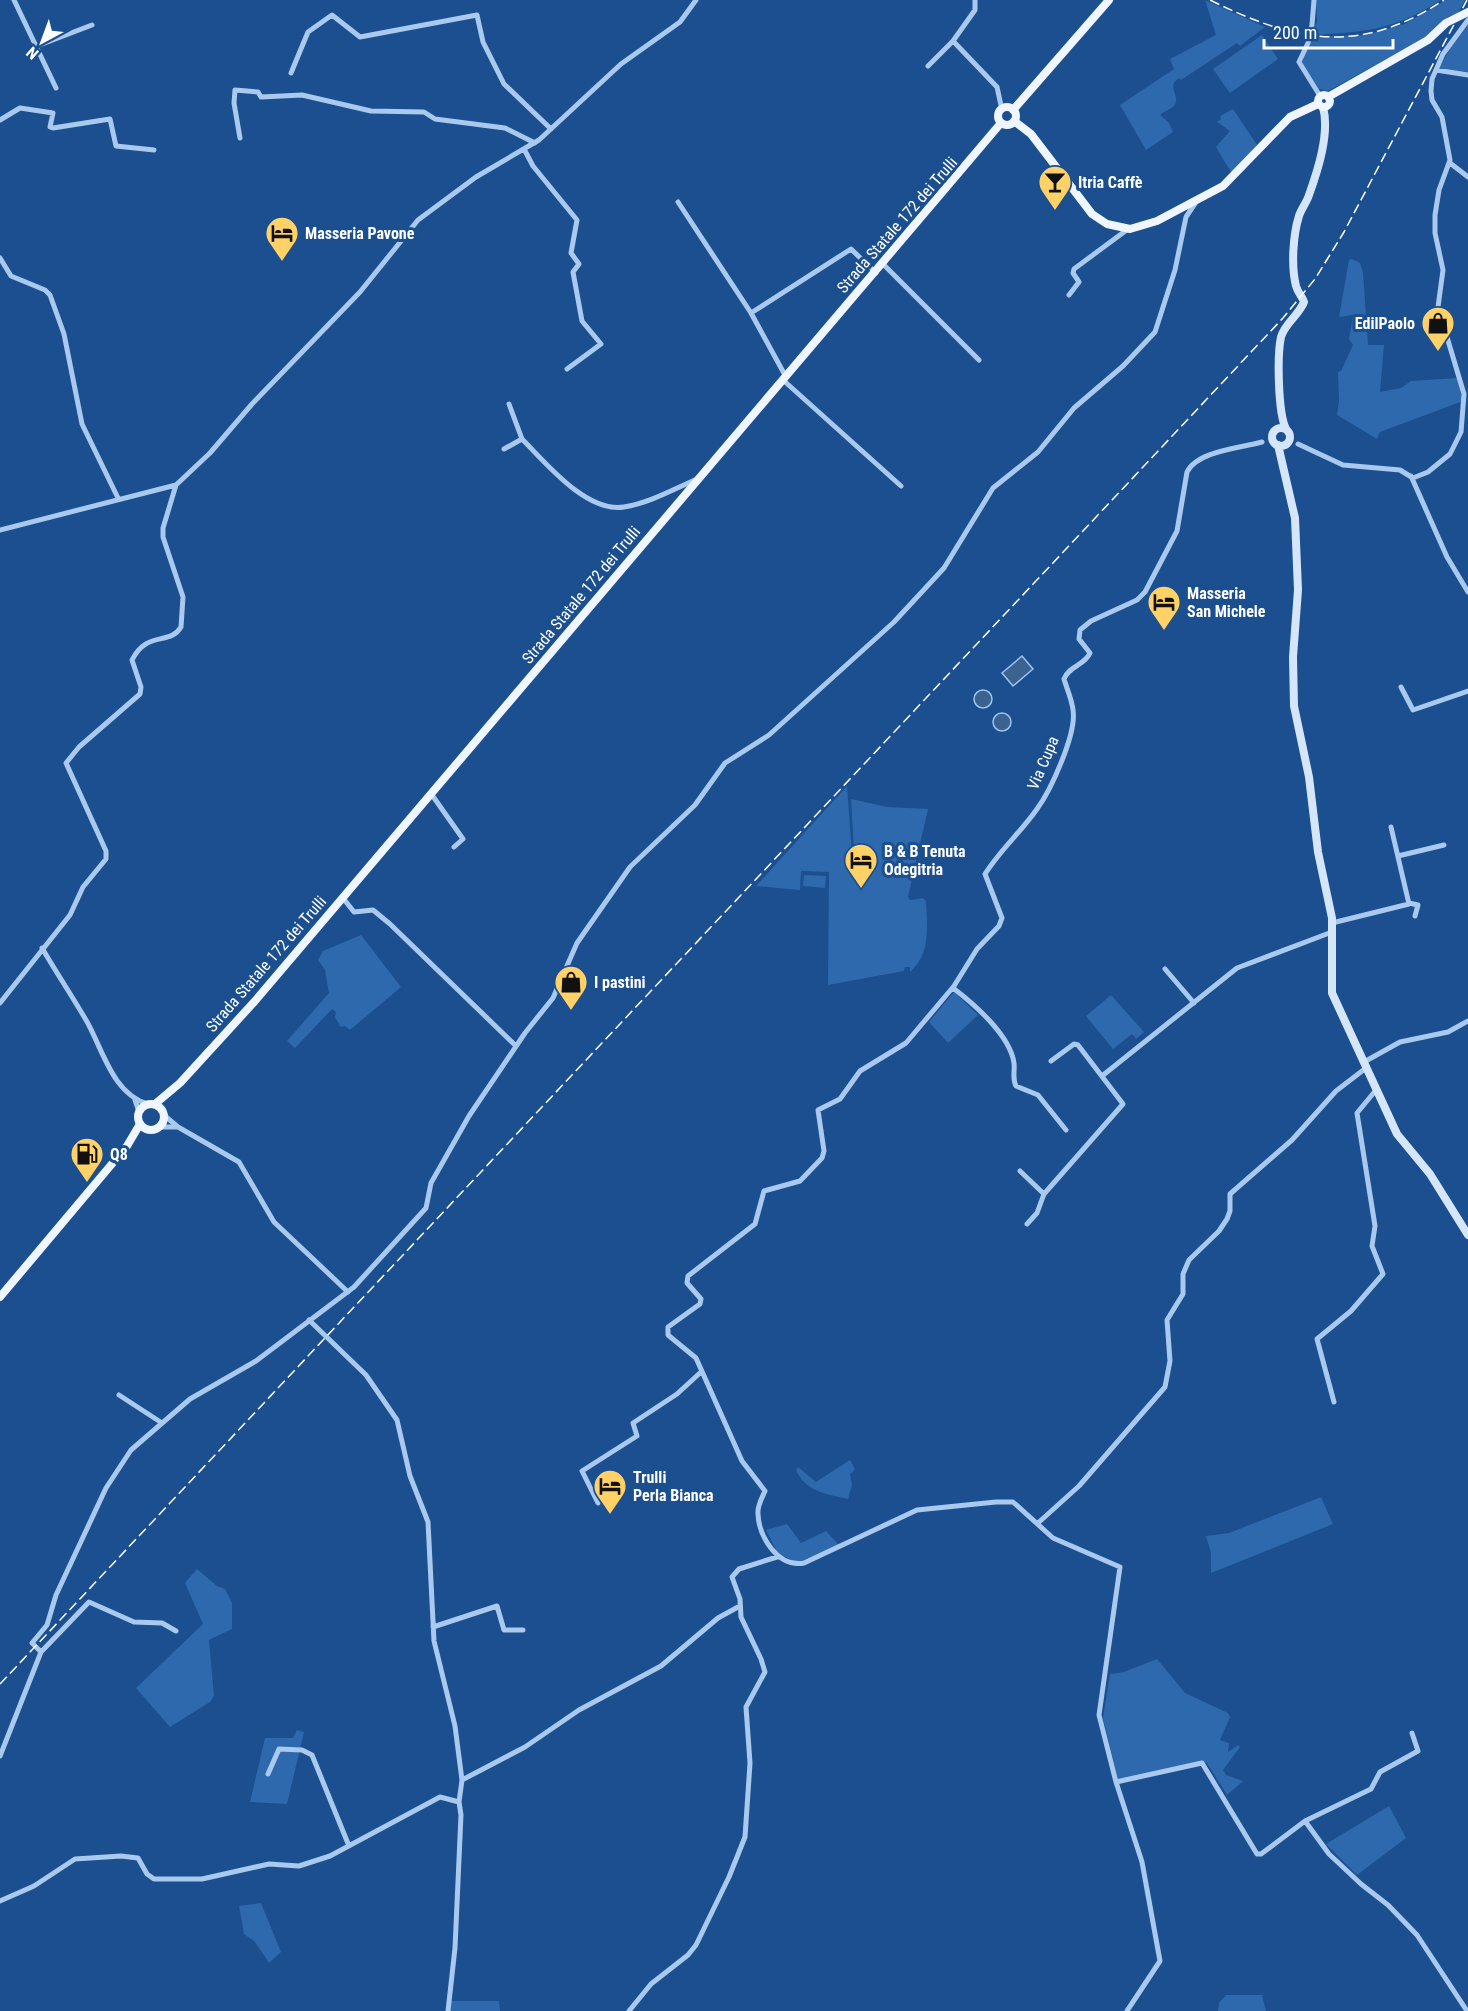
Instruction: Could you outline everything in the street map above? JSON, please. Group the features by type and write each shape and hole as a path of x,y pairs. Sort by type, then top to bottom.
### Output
{"main road":[{"path":"1109,0 1013,110 1014,121 1031,134 1092,214 1107,224 1128,229 1147,225 1197,202 1231,179 1271,134 1290,117 1428,40 1451,19 1468,12"},
{"path":"1013,110 1002,110 999,115 1001,123 1008,125 1014,121"},
{"name":"Strada Statale 172 dei Trulli","path":"139,1112 180,1083 343,898 1001,123"},
{"name":"Strada Statale 172 dei Trulli","path":"161,1126 164,1114 180,1083"},
{"path":"151,1104 164,1114"},
{"path":"139,1112 143,1127"},
{"path":"143,1127 153,1130 161,1126"},
{"path":"0,1297 143,1127"}],"street":[{"path":"14,0 56,87"},
{"path":"0,530 176,485 210,453 252,404 360,292 418,220 476,177 535,143 621,64 680,21 696,0"},
{"path":"928,66 954,41 975,10 975,0"},
{"path":"1283,459 1288,438 1282,417 1278,372 1281,336 1304,302 1295,280 1295,235 1299,215 1309,197 1318,168 1325,126 1322,101 1299,62 1310,34 1314,0"},
{"path":"291,73 308,32 332,15 360,37 477,15 483,42 504,84 551,129"},
{"path":"1262,442 1275,438 1288,438 1342,465 1400,470 1411,476 1422,476 1450,454 1461,432 1464,394 1438,307 1443,270 1435,233 1435,215 1439,190 1450,163 1442,117 1432,100 1432,80 1448,46 1468,20"},
{"path":"37,46 92,25"},
{"path":"954,41 997,87 1002,110"},
{"path":"1436,70 1468,75"},
{"path":"240,138 234,103 236,90 258,92 261,97 302,95 371,111 424,112 435,119 505,128 535,143"},
{"path":"0,120 20,108 53,113 50,127 53,128 110,119 116,146 154,150"},
{"path":"524,149 533,166 577,220 572,253 579,264 573,272 582,321 601,344 567,369"},
{"path":"1450,163 1468,177"},
{"path":"678,202 751,313 784,379 901,486"},
{"path":"41,1652 32,1643 46,1625 56,1594 115,1472 131,1450 190,1399 256,1361 348,1292 366,1276 426,1208 431,1183 470,1116 516,1046 553,998 577,943 630,867 695,806 725,763 769,735 894,622 944,568 993,488 1038,452 1074,408 1124,366 1155,333 1175,270 1186,217 1197,202"},
{"path":"1069,295 1078,286 1073,273 1074,269 1128,229"},
{"path":"751,313 851,249 876,273"},
{"path":"0,258 11,276 45,290 50,296 64,334 82,424 118,498"},
{"path":"883,264 979,360"},
{"path":"509,404 522,439 571,488 601,503 621,507 646,501 696,480"},
{"path":"1282,417 1275,438 1283,459 1295,518 1298,590 1293,657 1294,706 1309,777 1318,852 1332,923 1332,993 1402,1141 1434,1180 1468,1235"},
{"path":"1275,438 1288,438"},
{"path":"504,449 522,439"},
{"name":"Via Cupa","path":"701,1372 696,1358 668,1335 668,1328 700,1304 701,1299 687,1282 688,1276 755,1224 764,1191 800,1181 822,1158 824,1151 818,1110 840,1099 860,1071 906,1043 953,988 976,949 1002,921 985,874 1020,828 1038,809 1057,772 1071,730 1074,711 1064,679 1070,670 1086,660 1090,653 1079,639 1080,630 1091,621 1137,600 1145,592 1177,531 1187,472 1192,463 1212,454 1262,442"},
{"path":"1411,476 1447,557 1468,592"},
{"path":"0,1003 70,915 83,887 106,859 106,850 66,763 79,747 140,694 141,687 132,660 139,649 148,640 171,637 181,627 183,597 163,537 163,528 176,485"},
{"path":"1401,687 1413,710 1468,692"},
{"path":"432,795 463,839 454,847"},
{"path":"1391,827 1409,903"},
{"path":"1398,856 1444,845"},
{"path":"343,898 358,914 370,909 381,917 516,1046"},
{"path":"1332,923 1407,906 1409,903"},
{"path":"1409,903 1418,905 1415,916"},
{"path":"1102,1076 1237,968 1332,932"},
{"path":"42,948 88,1024 110,1072 131,1094 139,1112"},
{"path":"1165,969 1194,1004"},
{"path":"953,988 998,1029 1014,1062 1012,1077 1016,1086 1038,1095 1066,1130"},
{"path":"1038,1523 1079,1486 1165,1387 1169,1369 1167,1320 1183,1294 1183,1274 1190,1260 1219,1231 1227,1219 1230,1211 1230,1194 1292,1140 1336,1091 1365,1065 1400,1042 1448,1032 1468,1021"},
{"path":"1027,1224 1037,1213 1044,1194 1122,1106 1102,1076 1076,1044 1052,1061"},
{"path":"1334,1402 1317,1339 1351,1311 1383,1274 1372,1246 1375,1226 1356,1113 1376,1090"},
{"path":"131,1094 151,1104"},
{"path":"164,1114 178,1127 241,1164 274,1222 348,1292"},
{"path":"161,1126 178,1127"},
{"path":"1020,1171 1044,1194"},
{"path":"309,1320 366,1375 397,1420 410,1476 429,1522 434,1641 455,1726 462,1780 459,1802 461,1815 456,1915 448,2011"},
{"path":"598,1503 582,1471 637,1436 633,1423 677,1394 701,1372 742,1461 765,1491 757,1511 767,1540 777,1557 789,1563 804,1563 917,1510 1013,1502 1053,1538 1120,1567 1099,1715 1116,1782 1142,1862 1160,1961 1127,2011"},
{"path":"118,1395 162,1424"},
{"path":"462,1780 525,1747 579,1710 661,1666 718,1618 738,1607 741,1602 732,1575 739,1569 777,1557"},
{"path":"0,1756 41,1652 89,1602 134,1622 162,1623 176,1631"},
{"path":"433,1627 497,1605 504,1630 523,1630"},
{"path":"629,2011 654,1981 688,1955 696,1945 729,1877 744,1837 750,1763 746,1707 765,1672 762,1659 738,1607"},
{"path":"1116,1782 1203,1763 1257,1854 1261,1854 1305,1821 1371,1789 1380,1772 1418,1751 1412,1733"},
{"path":"268,1774 279,1749 302,1750 312,1755 350,1846"},
{"path":"0,1901 21,1893 71,1861 80,1858 132,1856 140,1860 151,1878 190,1879 269,1864 299,1866 330,1856 440,1797 459,1802"},
{"path":"1305,1821 1329,1854 1388,1905 1418,1935 1467,2011"}],"shaded area":[{"path":"1205,0 1265,27 1240,46 1237,43 1181,80 1179,78 1175,81 1173,88 1176,102 1173,107 1160,115 1169,123 1173,132 1146,150 1120,105 1174,69 1170,59 1216,35"},
{"path":"1316,0 1441,0 1409,18 1380,28 1312,35 1317,22"},
{"path":"1446,0 1465,0 1457,15 1449,16 1426,37 1328,91 1319,89 1302,63 1312,37 1366,35 1405,24"},
{"path":"1468,25 1468,74 1438,70 1451,47"},
{"path":"1262,35 1278,59 1230,93 1213,69"},
{"path":"1233,109 1257,145 1232,174 1216,147 1230,131 1217,122 1221,119 1220,116"},
{"path":"1349,260 1360,263 1363,273 1368,345 1384,345 1380,392 1401,388 1411,381 1457,378 1463,401 1380,432 1377,439 1337,415 1338,372 1341,371 1353,345 1349,339 1353,315 1339,317"},
{"path":"1022,656 1033,669 1013,686 1002,673"},
{"path":"983,690 989,693 992,699 989,705 983,708 977,705 974,699 977,693"},
{"path":"1002,713 1008,716 1011,722 1008,728 1002,731 996,728 993,722 996,716"},
{"path":"847,786 852,854 854,853 851,799 887,807 928,809 908,897 910,900 923,898 926,901 926,939 921,957 910,972 910,967 905,967 904,971 828,985 829,872 801,871 800,890 756,886"},
{"path":"804,875 826,876 825,888 803,886"},
{"path":"361,935 401,987 350,1030 345,1026 341,1027 335,1018 336,1012 332,1009 295,1048 287,1041 329,993 325,970 318,960 323,951"},
{"path":"954,992 978,1015 948,1043 929,1022"},
{"path":"1111,995 1144,1032 1136,1039 1132,1034 1113,1049 1086,1016"},
{"path":"850,1460 855,1469 850,1474 852,1485 848,1499 811,1488 796,1470 798,1467 816,1482"},
{"path":"1321,1497 1333,1524 1211,1573 1211,1553 1206,1536 1229,1533"},
{"path":"787,1524 801,1543 826,1531 839,1545 796,1563 777,1552 766,1530"},
{"path":"197,1569 217,1586 225,1589 232,1603 232,1629 209,1640 214,1696 210,1702 170,1727 136,1688 203,1624 185,1583"},
{"path":"1157,1659 1185,1693 1228,1713 1230,1717 1220,1740 1229,1743 1228,1752 1238,1745 1240,1747 1223,1770 1226,1775 1243,1781 1227,1795 1207,1763 1118,1780 1103,1718 1110,1674 1124,1672"},
{"path":"297,1730 304,1732 287,1804 250,1802 265,1738 293,1738"},
{"path":"1389,1806 1406,1838 1357,1875 1326,1844"},
{"path":"261,1903 281,1952 269,1963 255,1942 244,1934 239,1906"},
{"path":"1226,1995 1262,1995 1266,2011 1218,2011 1219,2003"},
{"path":"451,2001 499,2001 500,2011 449,2011"}],"railway":[{"path":"1210,0 1270,26 1327,37 1355,36 1384,30 1413,18 1444,0"},
{"path":"0,1684 1283,318 1315,279 1344,232 1467,0"}],"place":[{"name":"Itria Caffè","path":"1055,211"},
{"name":"Masseria Pavone","path":"282,262"},
{"name":"EdilPaolo","path":"1438,352"},
{"name":"Masseria San Michele","path":"1164,631"},
{"name":"B & B Tenuta Odegitria","path":"861,889"},
{"name":"I pastini","path":"571,1011"},
{"name":"Q8","path":"87,1183"},
{"name":"Trulli Perla Bianca","path":"610,1515"}]}
